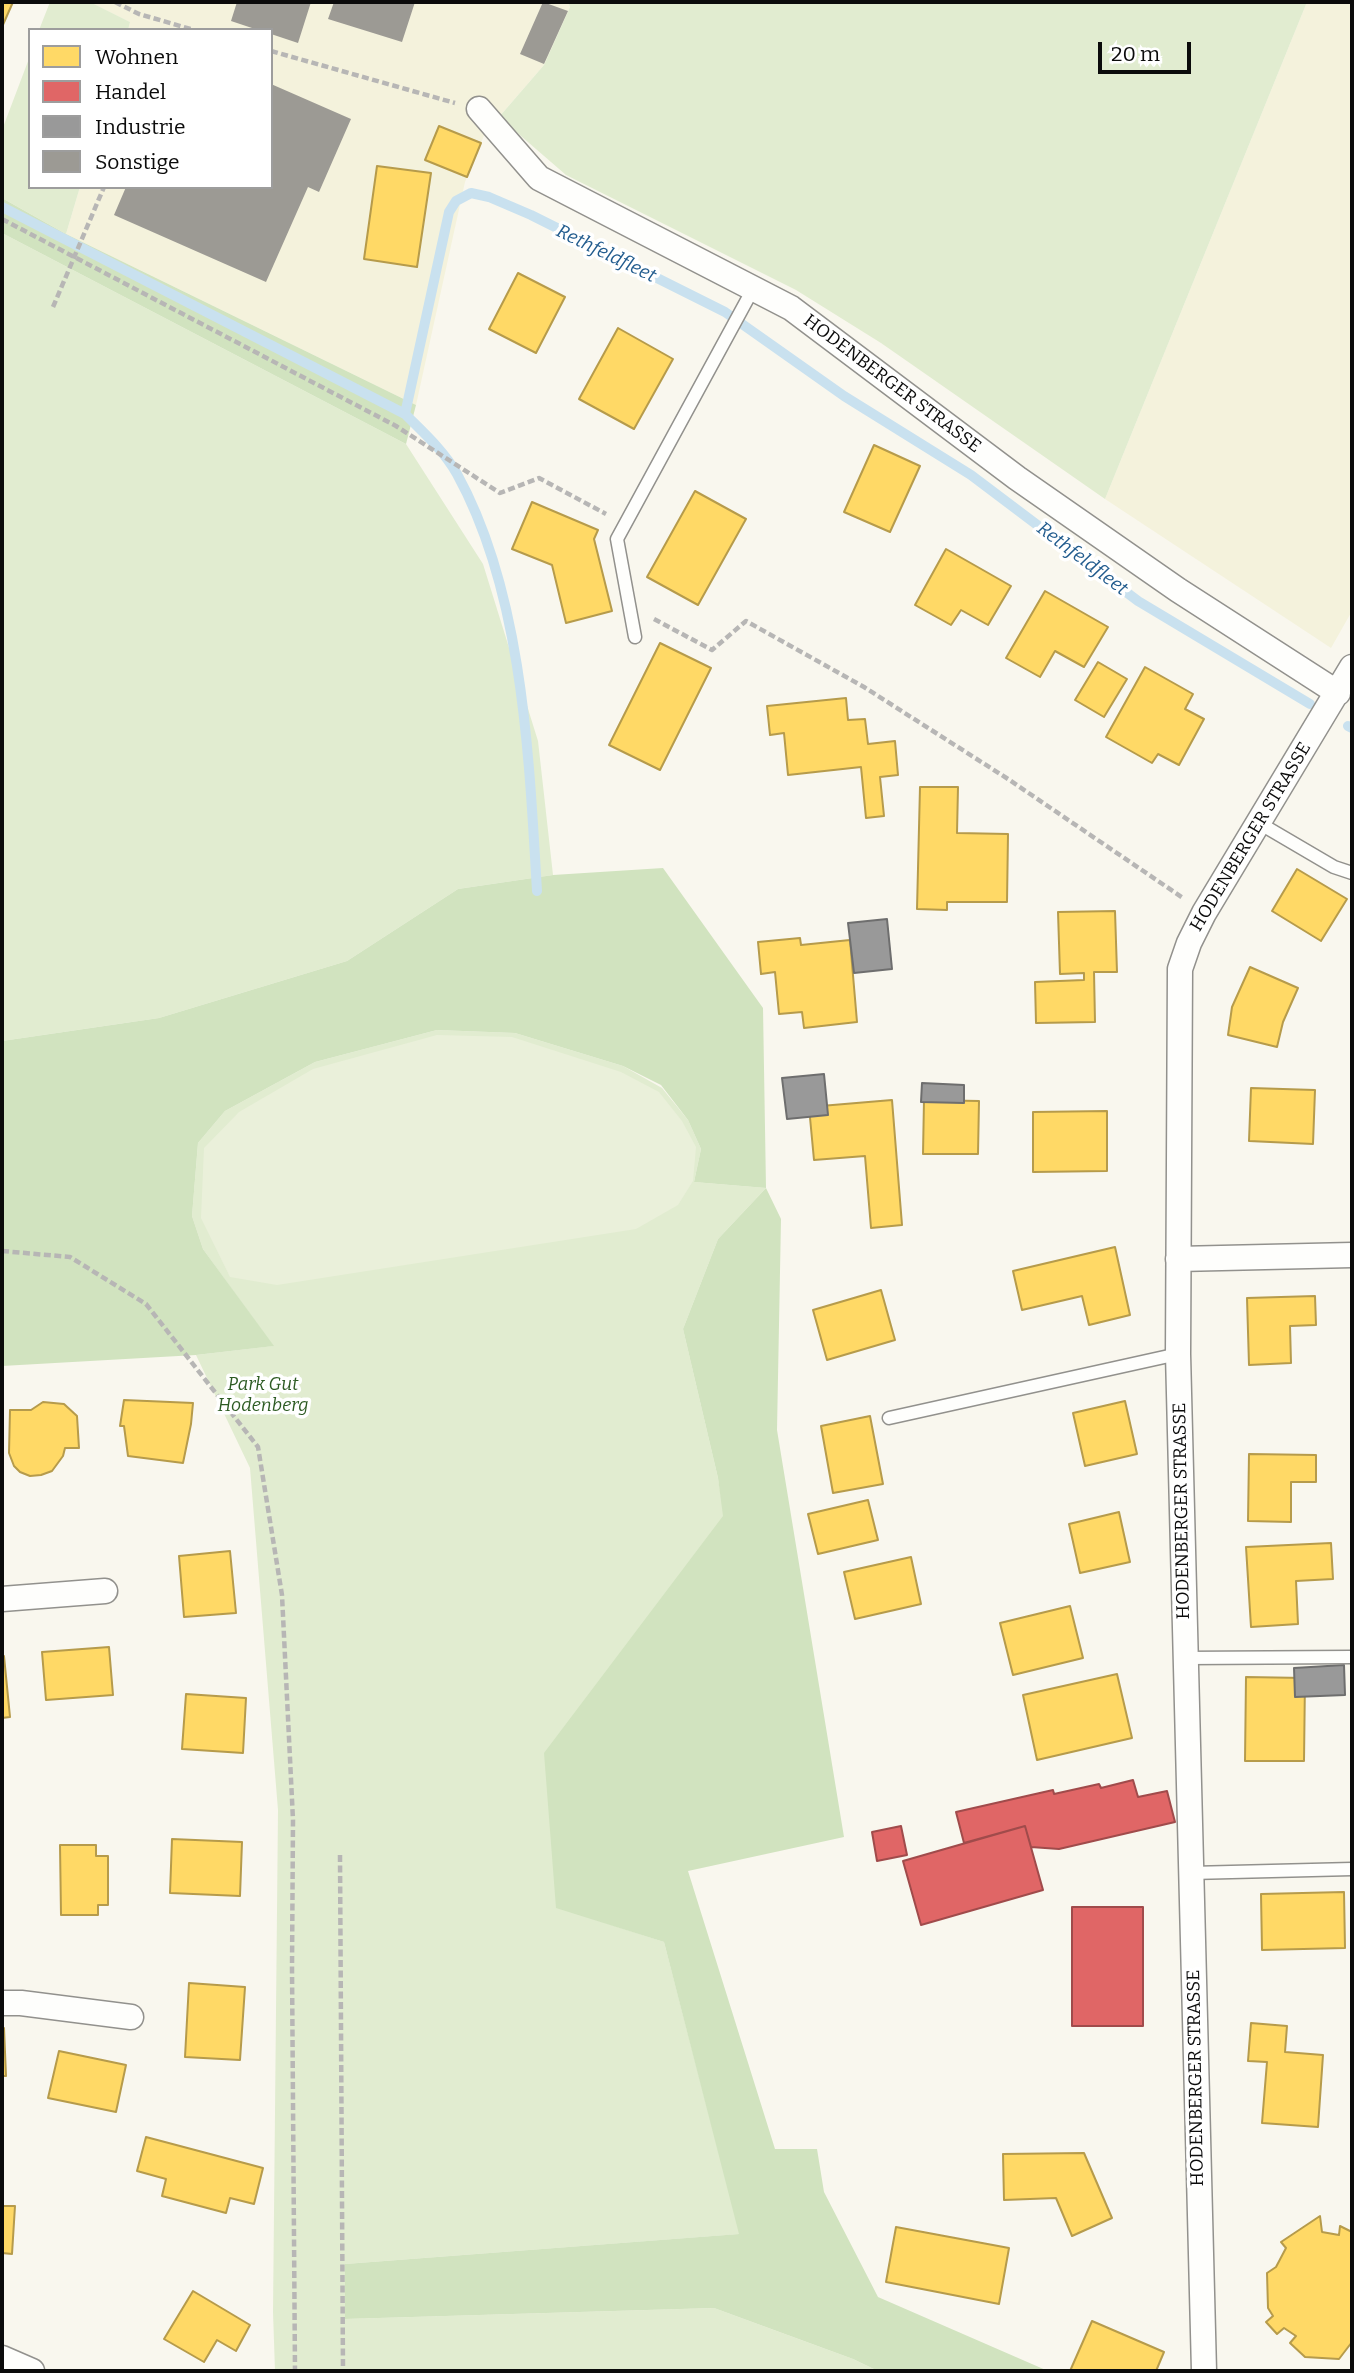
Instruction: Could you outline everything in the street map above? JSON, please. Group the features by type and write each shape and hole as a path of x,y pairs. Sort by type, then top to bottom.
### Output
{"street":[{"name":"HODENBERGER STRASSE","path":"479,110 540,178 791,308 1017,478 1178,590 1338,693"},
{"name":"HODENBERGER STRASSE","path":"1204,2371 1178,1354 1180,969 1204,913 1352,667"},
{"path":"1178,1259 1352,1255"},
{"path":"2,1599 105,1591"},
{"path":"2,2003 131,2017"},
{"path":"2,2358 32,2371"}],"lane":[{"path":"635,637 617,539 753,289"},
{"path":"1259,823 1334,867 1352,873"},
{"path":"889,1418 1178,1354"},
{"path":"1185,1658 1352,1657"},
{"path":"1192,1872 1352,1869"}],"path":[{"path":"115,2 139,15 172,27"},
{"path":"273,52 479,110"},
{"path":"52,307 103,189"},
{"path":"2,219 75,254 396,426 500,493 539,478 626,524"},
{"path":"629,606 712,650 746,621 864,687 986,765 1204,913"},
{"path":"2,1251 70,1257 146,1304 258,1447 282,1595 293,1820 295,2371"},
{"path":"340,1856 342,2371"}],"shaded area":[{"path":"90,2 568,2 570,7 544,65 485,133 465,182 416,405 66,234 79,189 273,189 273,28 128,28 130,22"},
{"path":"1307,2 1352,2 1352,611 1331,648 1105,499"}],"green space":[{"path":"50,2 90,2 130,22 128,28 40,28"},
{"path":"568,2 1307,2 1105,499 881,343 796,290 566,175 499,117 544,65 570,7"},
{"path":"28,61 28,189 79,189 66,234 2,198 2,130"},
{"path":"2,198 66,234 416,405 406,444 2,233"},
{"path":"2,233 406,444 483,564 538,741 553,875 458,889 347,961 159,1018 2,1041"},
{"path":"663,868 763,1008 766,1188 694,1182 701,1149 688,1120 661,1085 623,1066 515,1033 437,1030 315,1062 225,1111 198,1143 192,1216 203,1249 274,1346 196,1355 2,1366 2,1041 159,1018 347,961 458,889 553,875"},
{"name":"Park Gut Hodenberg","path":"437,1030 515,1033 623,1066 662,1088 688,1120 701,1149 694,1182 766,1188 718,1239 683,1329 718,1478 724,1515 556,1907 664,1942 740,2234 345,2264 345,2319 714,2308 853,2359 878,2371 275,2371 273,2312 278,1810 250,1468 196,1355 273,1346 203,1249 192,1216 198,1143 225,1111 315,1062"},
{"path":"437,1035 512,1037 621,1072 659,1092 682,1121 696,1147 693,1181 678,1205 636,1229 277,1285 230,1277 201,1218 204,1148 239,1112 313,1069"},
{"path":"766,1188 781,1219 777,1430 844,1837 688,1871 775,2149 817,2149 824,2192 878,2297 1048,2371 878,2371 853,2359 714,2308 345,2319 345,2264 739,2234 664,1942 556,1908 544,1753 723,1516 718,1478 683,1329 718,1239"}],"building: Wohnen":[{"path":"2,2 13,2 2,27"},
{"path":"439,126 481,143 467,177 425,160"},
{"path":"377,166 431,173 417,267 364,259"},
{"path":"518,273 565,297 536,353 489,329"},
{"path":"618,328 673,359 634,429 579,399"},
{"path":"874,445 920,466 890,532 844,512"},
{"path":"695,491 746,519 698,605 647,577"},
{"path":"532,502 598,530 594,539 612,611 566,623 552,565 512,549"},
{"path":"946,549 1011,586 988,625 961,610 951,625 915,605"},
{"path":"1045,591 1108,627 1084,667 1055,651 1040,677 1006,658"},
{"path":"660,643 711,668 660,770 609,745"},
{"path":"1098,662 1127,679 1104,717 1075,700"},
{"path":"1145,667 1193,694 1185,709 1204,719 1179,765 1158,754 1152,763 1106,737"},
{"path":"846,698 848,720 865,719 868,744 895,741 898,775 880,777 884,816 866,818 861,767 788,775 784,733 770,735 767,706"},
{"path":"920,787 958,787 957,833 1008,834 1007,902 947,902 947,910 917,909"},
{"path":"1297,869 1347,899 1321,941 1272,911"},
{"path":"1115,911 1117,972 1094,972 1095,1022 1036,1023 1035,982 1084,980 1084,973 1060,974 1058,912"},
{"path":"800,938 801,945 850,940 857,1022 804,1028 802,1012 779,1014 775,972 761,974 758,942"},
{"path":"1250,967 1298,988 1283,1022 1277,1047 1228,1035 1232,1007"},
{"path":"1251,1088 1315,1090 1313,1144 1249,1141"},
{"path":"892,1100 902,1225 871,1228 865,1156 814,1160 809,1107"},
{"path":"924,1100 979,1101 978,1154 923,1154"},
{"path":"1107,1111 1107,1171 1033,1172 1033,1112"},
{"path":"1115,1247 1130,1315 1089,1325 1082,1296 1022,1310 1013,1271"},
{"path":"881,1290 895,1340 827,1360 813,1310"},
{"path":"1315,1296 1316,1325 1290,1326 1291,1363 1249,1365 1247,1298"},
{"path":"124,1400 193,1403 183,1463 128,1456 124,1426 120,1426"},
{"path":"1125,1401 1137,1454 1085,1466 1073,1413"},
{"path":"43,1402 64,1404 77,1416 79,1448 65,1448 63,1456 52,1471 30,1476 14,1466 9,1453 10,1410 31,1410"},
{"path":"870,1416 883,1484 833,1493 821,1426"},
{"path":"1249,1454 1316,1455 1316,1482 1291,1482 1291,1522 1248,1521"},
{"path":"868,1500 878,1540 818,1554 808,1514"},
{"path":"1119,1512 1130,1562 1080,1573 1069,1524"},
{"path":"1331,1543 1333,1579 1296,1581 1298,1624 1251,1627 1246,1547"},
{"path":"230,1551 236,1613 184,1617 179,1556"},
{"path":"911,1557 921,1604 855,1619 844,1572"},
{"path":"1070,1606 1083,1658 1013,1675 1000,1623"},
{"path":"109,1647 113,1695 46,1700 42,1652"},
{"path":"2,1656 10,1717 2,1718"},
{"path":"1117,1674 1132,1738 1037,1760 1023,1695"},
{"path":"1246,1677 1305,1678 1304,1761 1245,1761"},
{"path":"186,1694 246,1698 243,1753 182,1749"},
{"path":"172,1839 242,1842 240,1896 170,1893"},
{"path":"60,1845 96,1845 96,1856 108,1856 108,1905 98,1905 98,1915 61,1915"},
{"path":"1344,1892 1345,1948 1262,1950 1261,1894"},
{"path":"189,1983 245,1987 240,2060 185,2057"},
{"path":"1251,2023 1287,2026 1285,2052 1323,2055 1318,2127 1262,2123 1267,2062 1248,2061"},
{"path":"4,2028 6,2076 2,2076"},
{"path":"59,2051 126,2065 116,2112 48,2098"},
{"path":"146,2137 263,2168 254,2204 230,2198 226,2213 162,2196 166,2179 137,2171"},
{"path":"1084,2153 1112,2218 1072,2236 1056,2198 1004,2200 1003,2154"},
{"path":"2,2206 15,2206 12,2254 2,2253"},
{"path":"1320,2216 1322,2232 1339,2235 1340,2226 1352,2232 1352,2342 1339,2359 1305,2357 1290,2343 1296,2336 1284,2328 1277,2334 1266,2322 1273,2316 1268,2308 1267,2273 1276,2267 1286,2248 1281,2242"},
{"path":"896,2227 1009,2248 999,2304 886,2282"},
{"path":"193,2291 250,2325 236,2351 217,2340 204,2362 164,2339"},
{"path":"1092,2321 1164,2352 1156,2371 1070,2371"}],"building: Handel":[{"path":"1133,1780 1138,1797 1167,1791 1175,1822 1059,1849 1031,1847 1025,1826 964,1843 956,1812 1053,1790 1054,1794 1099,1784 1101,1788"},
{"path":"901,1826 907,1855 877,1861 872,1832"},
{"path":"1025,1826 1043,1890 921,1925 903,1861"},
{"path":"1072,1907 1143,1907 1143,2026 1072,2026"}],"building: Industrie":[{"path":"887,919 892,969 854,973 848,923"},
{"path":"824,1074 828,1115 787,1119 782,1078"},
{"path":"922,1083 964,1085 964,1103 921,1102"},
{"path":"1344,1665 1345,1695 1295,1697 1294,1668"}],"building: Sonstige":[{"path":"237,2 311,2 298,43 273,35 273,28 252,28 231,21"},
{"path":"334,2 415,2 402,42 328,19"},
{"path":"543,2 568,11 544,64 520,54"},
{"path":"273,85 351,119 319,192 308,187 266,282 114,215 125,189 273,189"}],"waterway":[{"name":"Rethfeldfleet","path":"405,414 449,212 456,201 471,193 489,197 531,215 725,312 844,396 971,475 1138,601 1310,704"},
{"path":"2,207 405,414 446,458 457,474 479,521 496,571 509,623 526,732 537,891"},
{"name":"Rethfeldfleet","path":"1348,726 1352,728"}]}
